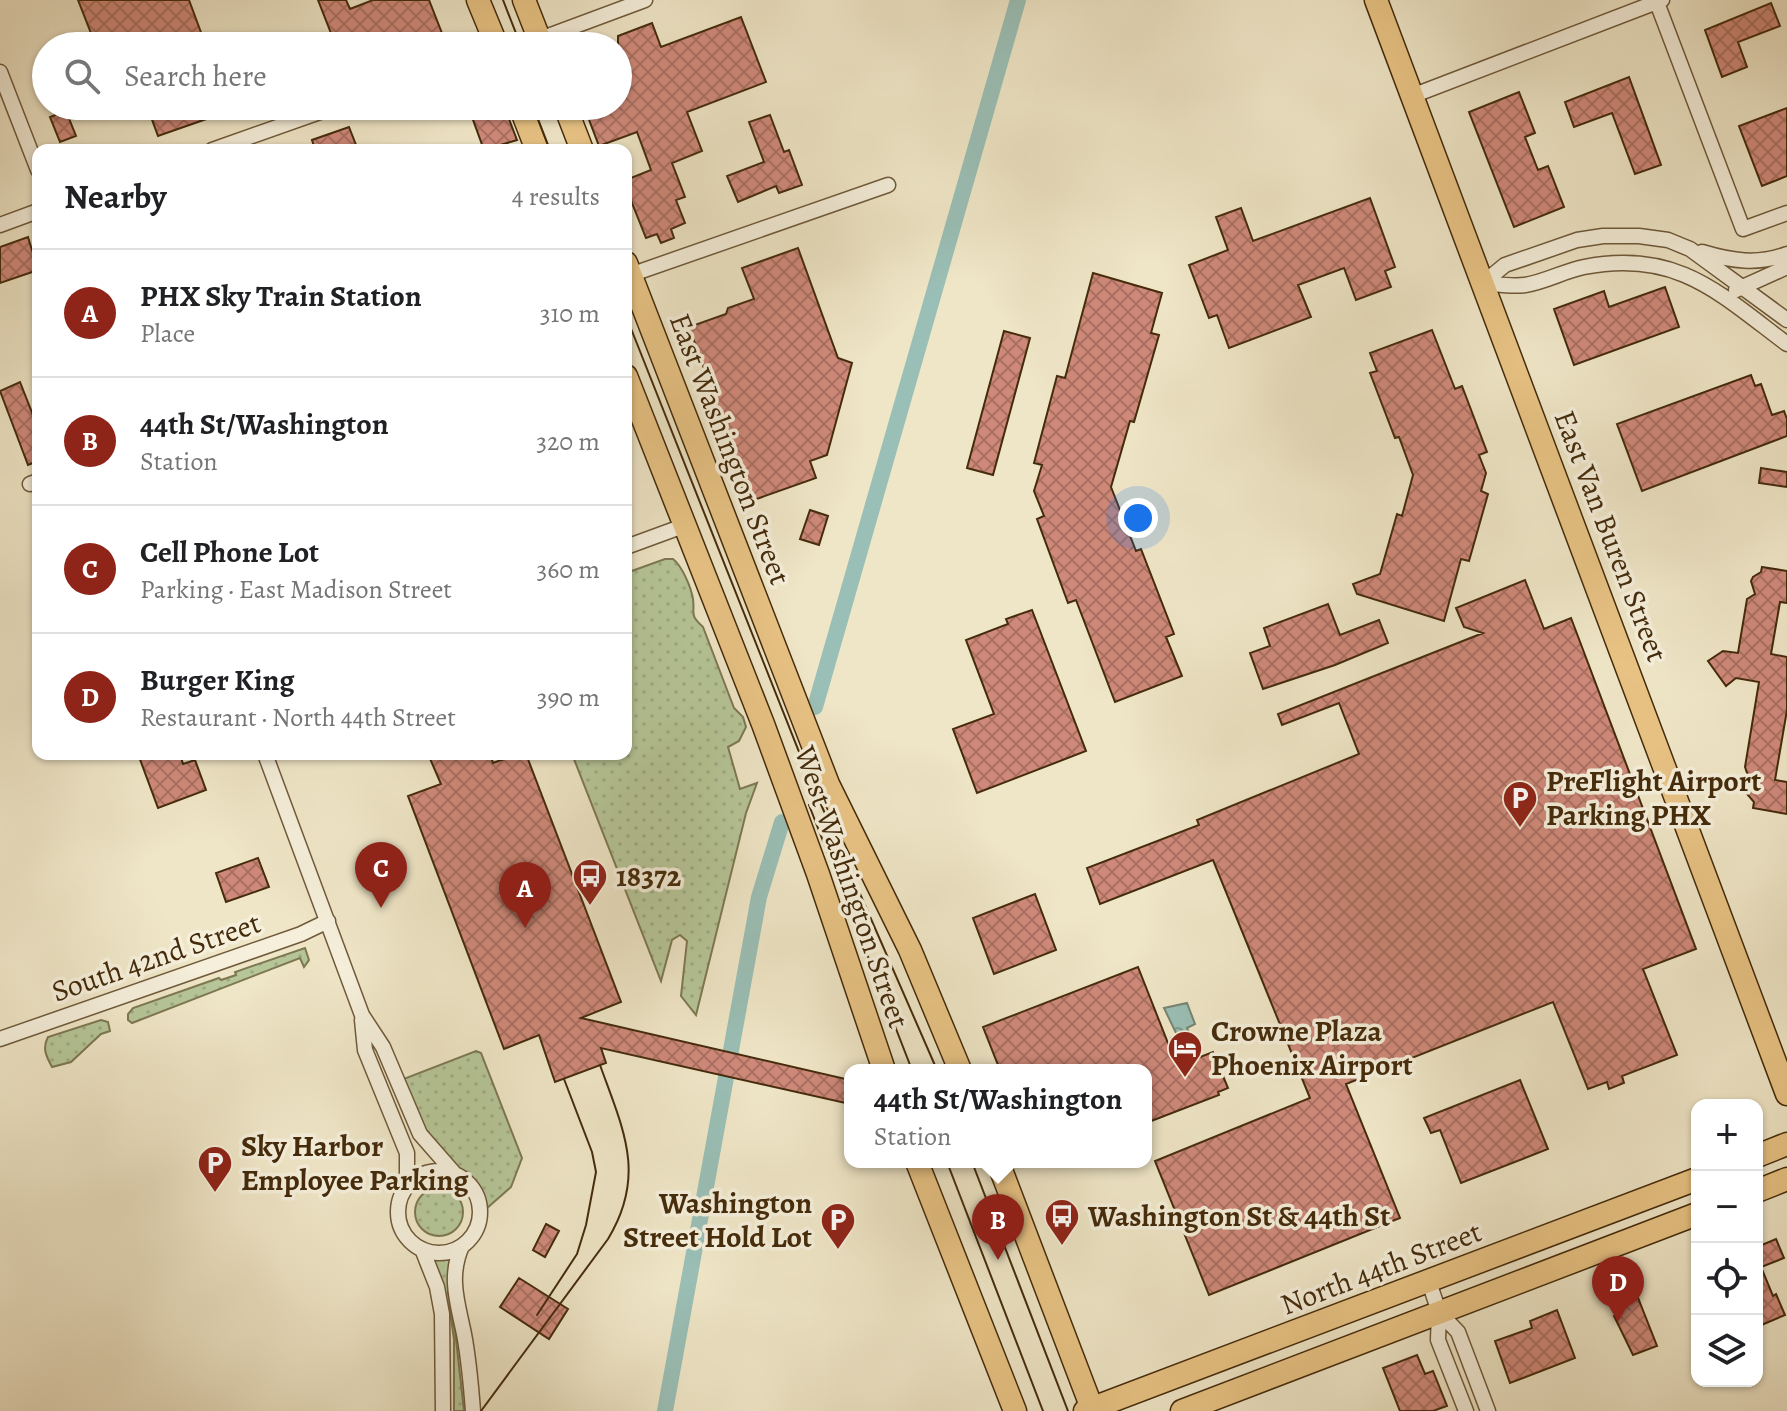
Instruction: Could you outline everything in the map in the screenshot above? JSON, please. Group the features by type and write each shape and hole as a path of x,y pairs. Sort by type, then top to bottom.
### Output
{"main road":[{"path":"478,0 491,32"},
{"path":"524,0 537,32"},
{"name":"East Van Buren Street","path":"1376,0 1787,1094"},
{"path":"525,120 535,144"},
{"path":"570,120 580,144"},
{"name":"East Washington Street","path":"632,279 777,656"},
{"path":"632,391 686,525"},
{"name":"West Washington Street","path":"686,525 811,854 882,1064"},
{"name":"West Washington Street","path":"777,656 828,784 905,940 957,1064"},
{"path":"1763,1154 1787,1144"},
{"path":"919,1168 1015,1411"},
{"path":"1000,1168 1090,1410"},
{"path":"1763,1189 1787,1179"},
{"name":"North 44th Street","path":"1090,1410 1691,1181"},
{"name":"North 44th Street","path":"1182,1411 1691,1216"}],"street":[{"path":"566,32 645,0"},
{"path":"1412,96 1658,1 1743,229 1787,213"},
{"path":"0,72 32,155"},
{"path":"229,144 297,120"},
{"path":"632,268 888,185"},
{"path":"0,225 32,213"},
{"path":"1483,283 1505,265 1577,240 1603,236 1668,240 1738,261 1771,260 1787,254"},
{"path":"1690,249 1787,320"},
{"path":"1483,283 1524,286 1582,267 1614,263 1670,268 1709,286 1787,344"},
{"path":"1726,299 1741,286 1787,267"},
{"path":"632,545 686,525"},
{"path":"267,760 362,1015 383,1047 420,1134 455,1174 472,1188 480,1209 476,1231 462,1246 457,1259 454,1292 464,1334 473,1411"},
{"name":"South 42nd Street","path":"0,1039 301,934 328,921"},
{"path":"362,1015 365,1050 407,1153 407,1187"},
{"path":"455,1174 442,1171 429,1173 407,1187 401,1198 400,1224 406,1235 422,1249 435,1253 449,1252 462,1246"},
{"path":"422,1249 441,1304 443,1411"},
{"path":"1429,1282 1439,1312 1438,1340 1466,1411"},
{"path":"1439,1312 1458,1332 1488,1411"}],"green space":[{"path":"673,559 686,577 693,599 694,617 703,627 734,708 743,717 746,727 739,741 728,747 740,789 757,783 746,813 696,1015 681,996 687,941 680,935 672,940 661,981 574,760 632,760 632,571"},
{"path":"305,948 309,960 304,967 300,958 132,1023 128,1020 133,1008 236,975 235,972"},
{"path":"101,1020 108,1022 110,1031 101,1034 71,1062 52,1067 45,1045 48,1037"},
{"path":"476,1051 481,1053 522,1158 511,1187 486,1209 479,1185 439,1152 420,1126 401,1080"},
{"path":"439,1188 456,1195 463,1212 456,1229 439,1236 422,1229 415,1212 422,1195"},
{"path":"433,1260 450,1260 448,1292 464,1411 454,1411 454,1339 450,1311"}],"water":[{"path":"1187,1003 1195,1024 1187,1028 1194,1044 1177,1051 1171,1038 1177,1035 1164,1008"}],"building":[{"path":"78,0 189,0 201,32 91,32"},
{"path":"318,0 346,0 350,9 373,0 429,0 441,32 331,32"},
{"path":"1771,3 1780,26 1738,42 1747,67 1722,77 1705,30"},
{"path":"741,17 766,82 687,112 702,151 672,163 685,197 676,200 685,223 671,229 674,238 661,243 657,234 646,238 632,203 632,178 651,170 637,132 598,144 589,120 632,120 632,32 628,32 652,23 661,47"},
{"path":"1629,77 1661,165 1635,174 1612,113 1574,127 1565,102"},
{"path":"1519,92 1535,133 1525,137 1538,170 1548,166 1564,207 1514,227 1469,112"},
{"path":"1787,108 1787,176 1762,186 1739,126"},
{"path":"770,115 784,152 789,150 802,185 779,193 776,186 738,202 727,176 764,162 749,122"},
{"path":"51,120 70,120 76,136 60,142"},
{"path":"152,120 204,120 158,136"},
{"path":"473,120 509,120 517,140 504,144 482,144"},
{"path":"349,127 356,144 313,144 312,140"},
{"path":"1370,198 1395,267 1385,271 1391,287 1356,300 1344,268 1298,285 1311,317 1229,348 1217,315 1209,318 1189,265 1228,250 1216,217 1241,208 1253,241"},
{"path":"28,237 32,250 32,272 0,283 0,247"},
{"path":"798,248 838,358 852,363 827,455 810,461 816,478 748,502 727,449 723,450 701,388 710,385 689,327 726,314 728,308 754,299 742,268"},
{"path":"1093,273 1162,293 1151,333 1159,335 1111,487 1136,551 1141,549 1174,634 1166,637 1182,676 1115,702 1076,600 1068,603 1037,519 1044,516 1034,491 1042,465 1034,463 1057,376 1065,378"},
{"path":"1665,287 1679,327 1574,365 1554,309 1604,291 1609,307"},
{"path":"1432,330 1455,389 1462,386 1487,452 1479,455 1486,473 1481,491 1488,494 1469,561 1461,559 1444,621 1357,594 1353,584 1380,574 1397,514 1402,516 1413,475 1370,373 1377,371 1370,353"},
{"path":"1004,331 1030,338 993,475 967,468"},
{"path":"1751,375 1755,386 1761,384 1772,415 1784,411 1787,436 1642,491 1617,424"},
{"path":"20,382 32,413 32,463 28,465 0,391"},
{"path":"1761,468 1787,472 1787,487 1759,483"},
{"path":"810,510 828,516 819,545 800,539"},
{"path":"1762,567 1787,571 1787,603 1780,602 1771,654 1787,657 1787,710 1775,780 1787,782 1787,814 1753,808 1754,802 1747,794 1745,767 1759,682 1736,678 1726,686 1708,661 1723,651 1738,653 1747,599 1755,594 1751,581"},
{"path":"1525,580 1544,629 1571,618 1696,949 1643,969 1677,1055 1622,1076 1624,1083 1609,1089 1607,1082 1588,1089 1553,1002 1346,1084 1400,1218 1209,1295 1155,1161 1310,1098 1213,860 1100,904 1087,868 1199,825 1197,820 1359,754 1339,703 1282,725 1278,714 1483,633 1464,627 1456,608"},
{"path":"1328,604 1340,635 1379,620 1388,643 1263,689 1250,653 1270,646 1264,628"},
{"path":"1032,610 1086,751 977,793 953,729 994,714 966,640 1008,624 1006,619"},
{"path":"140,760 182,760 183,764 195,760 206,790 158,808"},
{"path":"431,760 492,760 493,763 528,760 621,1002 581,1018 844,1079 844,1103 601,1048 606,1063 555,1082 539,1035 504,1049 408,796 441,784"},
{"path":"258,858 269,887 226,902 216,873"},
{"path":"1035,894 1056,950 994,974 973,918"},
{"path":"1138,967 1177,1066 1213,1052 1228,1088 1218,1092 1219,1095 1152,1121 1152,1064 998,1064 983,1027"},
{"path":"1520,1080 1548,1149 1461,1183 1440,1130 1431,1133 1424,1118"},
{"path":"546,1224 559,1231 545,1257 533,1250"},
{"path":"1776,1239 1784,1258 1763,1266 1763,1244"},
{"path":"1763,1272 1773,1296 1776,1294 1785,1315 1763,1324"},
{"path":"519,1278 568,1309 549,1339 500,1307"},
{"path":"1633,1285 1657,1346 1633,1355 1614,1316 1618,1314 1610,1294"},
{"path":"1557,1310 1575,1358 1510,1383 1495,1341 1532,1328 1530,1321"},
{"path":"1417,1355 1425,1374 1433,1371 1447,1406 1433,1411 1400,1411 1383,1368"}],"waterway":[{"path":"815,707 1018,0"},
{"path":"665,1411 759,897 782,822"}],"tram line":[{"path":"503,0 516,32"},
{"path":"538,120 548,144"},
{"path":"632,331 809,777 934,1064"},
{"path":"809,805 910,1064"},
{"path":"481,1411 608,1239 620,1216 629,1173 627,1152 623,1131 600,1065"},
{"path":"537,1315 577,1254 596,1172 592,1152 564,1079"},
{"path":"949,1168 1043,1411"},
{"path":"974,1168 1068,1411"}],"place":[{"name":"PreFlight Airport Parking PHX","path":"1520,829"},
{"name":"18372","path":"590,907"},
{"name":"Cell Phone Lot","path":"381,908"},
{"name":"PHX Sky Train Station","path":"525,928"},
{"name":"Crowne Plaza Phoenix Airport","path":"1185,1079"},
{"name":"Sky Harbor Employee Parking","path":"215,1194"},
{"name":"Washington St & 44th St","path":"1062,1247"},
{"name":"Washington Street Hold Lot","path":"838,1251"},
{"name":"44th St/Washington","path":"998,1260"},
{"name":"Burger King","path":"1618,1322"}]}
